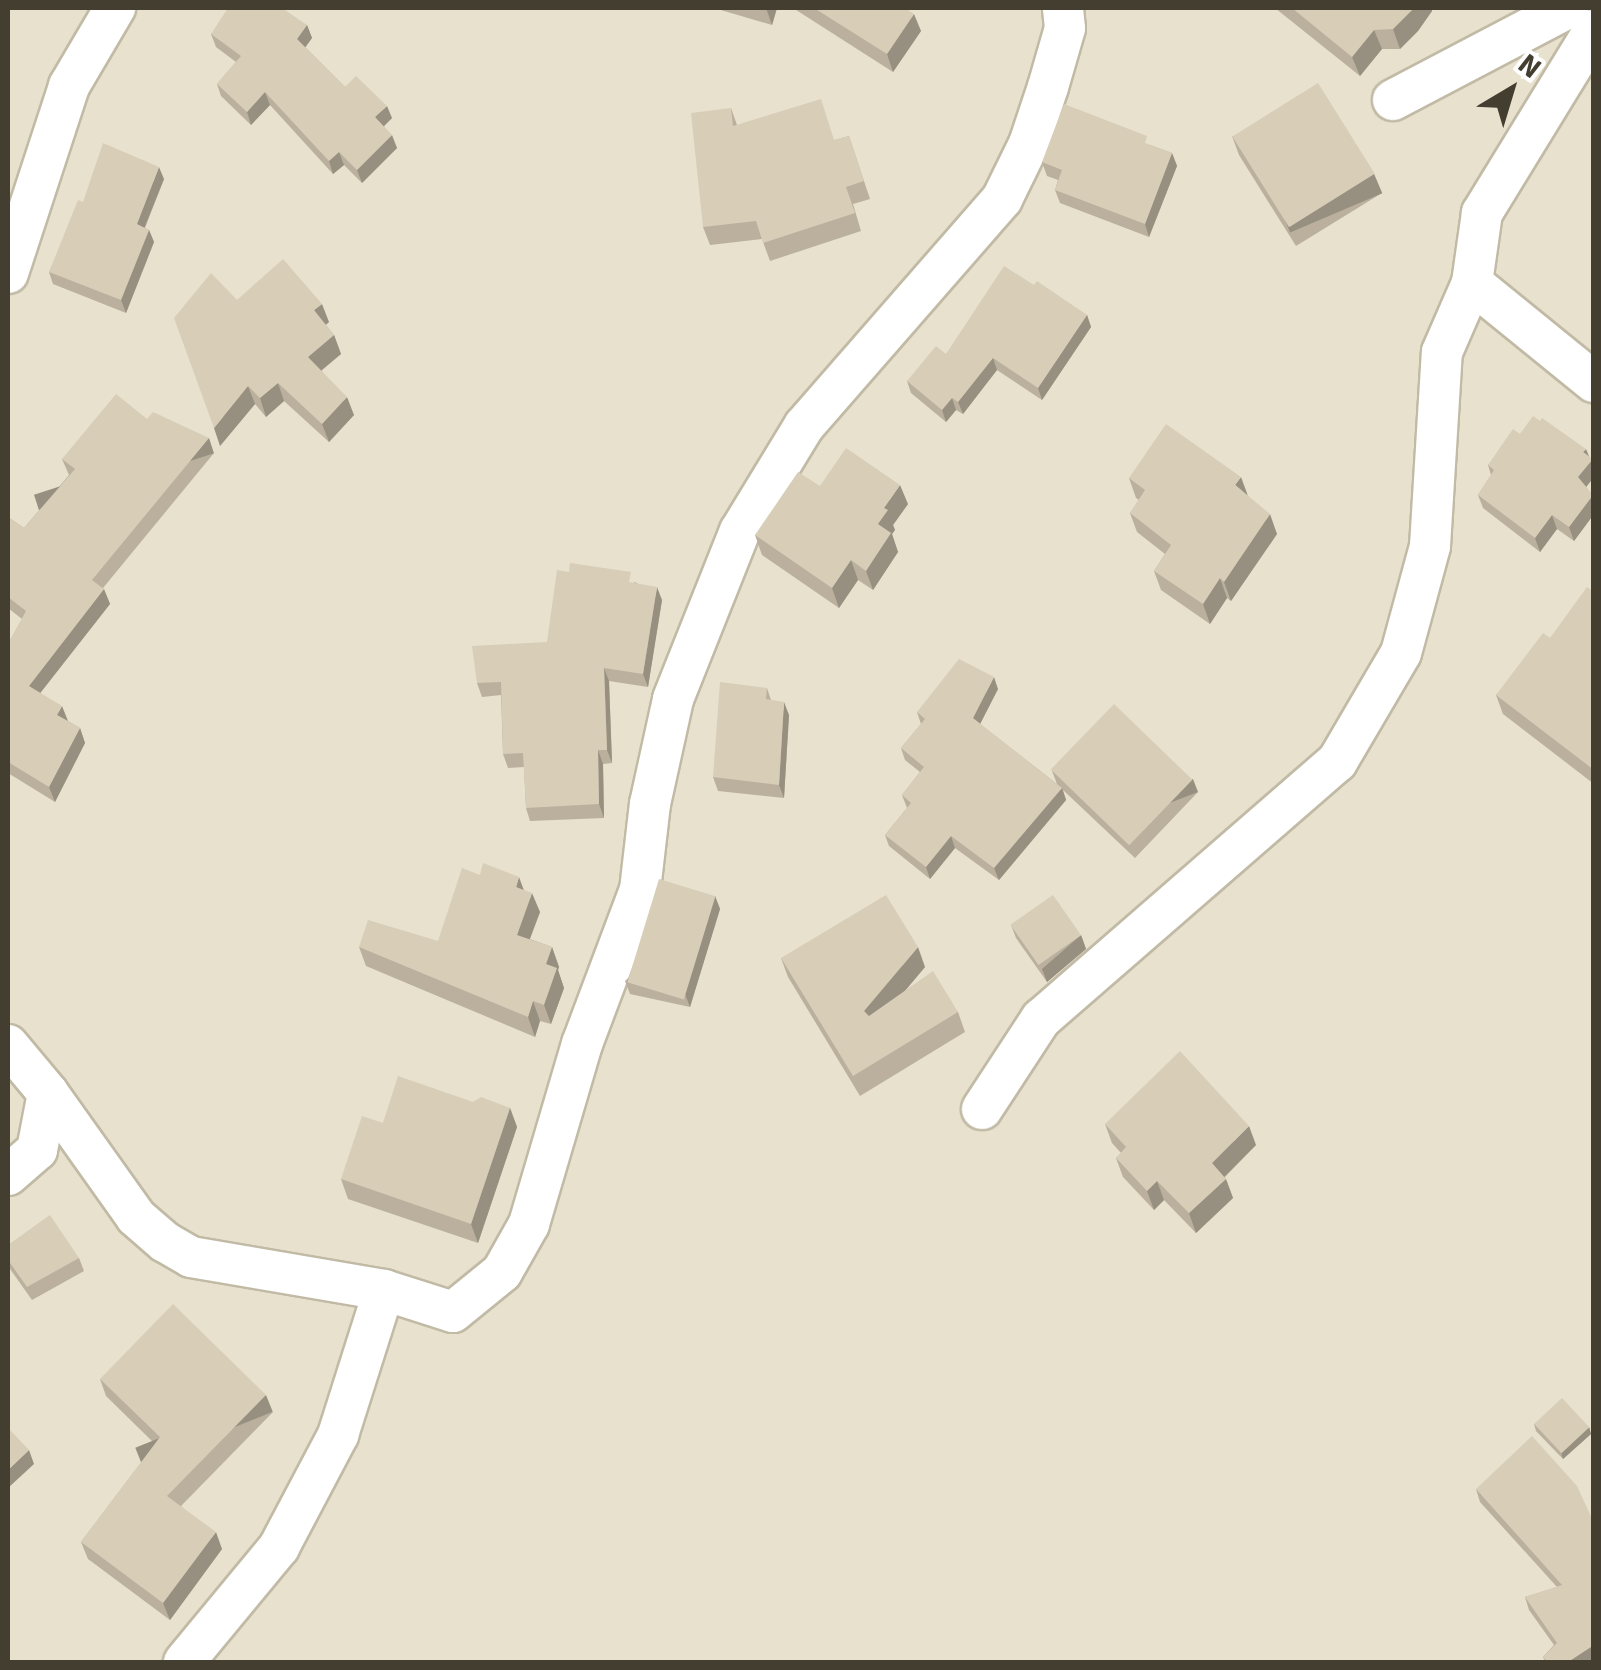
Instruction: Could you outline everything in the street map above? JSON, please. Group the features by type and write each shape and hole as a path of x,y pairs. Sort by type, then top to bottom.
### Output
{"street":[{"path":"8,273 19,199 68,86 115,8"},
{"path":"8,1045 48,1093 136,1216 165,1242 191,1256 236,1268 384,1290 452,1312 502,1272 529,1224 582,1044 640,890 650,804 673,699 740,532 804,426 1002,199 1029,144 1048,88 1065,28 1063,8"},
{"path":"1394,100 1568,8"},
{"path":"982,1108 1041,1019 1337,762 1401,653 1430,546 1442,352 1472,283 1482,213 1594,30"},
{"path":"1472,283 1594,382"},
{"path":"8,1175 37,1150 48,1093"},
{"path":"184,1662 279,1548 338,1435 384,1290"}],"shaded area":[{"path":"8,8 1593,8 1593,1662 8,1662"}],"building":[{"path":"228,8 282,8 307,25 297,39 345,87 356,76 387,106 375,117 392,135 357,170 339,152 329,161 265,92 247,112 217,84 241,56 211,34"},
{"path":"814,8 905,8 914,14 887,54"},
{"path":"1292,8 1414,8 1393,29 1374,30 1352,57"},
{"path":"1318,83 1375,174 1289,227 1232,137"},
{"path":"821,99 834,140 849,136 864,181 846,187 855,213 763,243 756,221 703,227 691,113 731,108 733,126"},
{"path":"1064,104 1147,136 1145,143 1172,153 1145,224 1055,190 1062,170 1042,162"},
{"path":"103,143 159,167 137,224 149,230 121,300 49,272 78,200 83,202"},
{"path":"283,259 322,304 314,310 334,335 308,357 347,397 322,424 278,383 260,398 248,386 214,428 174,318 211,273 237,300"},
{"path":"1004,266 1034,285 1037,281 1087,315 1038,388 993,358 958,402 952,398 942,410 907,381 936,346 946,354"},
{"path":"116,394 147,419 153,412 209,438 92,580 104,589 29,686 62,706 57,715 80,728 49,787 8,762 8,644 26,611 8,597 8,517 24,528 75,469 62,459"},
{"path":"1533,416 1540,421 1542,418 1586,449 1583,452 1593,459 1578,477 1593,495 1569,527 1552,515 1535,538 1478,495 1494,470 1488,465 1513,429 1520,434"},
{"path":"1166,424 1241,477 1235,485 1270,514 1224,582 1220,578 1203,604 1154,571 1171,545 1130,513 1145,490 1129,478"},
{"path":"846,448 900,485 878,524 891,533 866,571 851,560 832,588 755,535 798,472 820,486"},
{"path":"570,563 631,572 629,582 657,587 643,674 604,668 607,750 598,750 599,804 526,808 523,753 503,754 501,682 477,683 472,646 547,642 557,570 569,572"},
{"path":"1587,587 1594,592 1594,770 1496,695 1543,633 1550,638"},
{"path":"959,659 994,677 973,718 1062,788 994,868 951,836 926,867 885,835 911,803 902,795 924,767 901,748 925,719 917,712"},
{"path":"720,682 767,688 766,699 784,702 779,785 713,777"},
{"path":"1114,704 1192,780 1129,845 1051,769"},
{"path":"483,863 519,877 516,887 532,893 517,935 552,947 546,964 557,968 544,1005 533,1001 528,1017 359,947 368,920 438,941 462,868 480,875"},
{"path":"659,879 715,896 684,1000 627,982"},
{"path":"886,895 918,947 864,1011 869,1016 933,971 958,1012 853,1076 781,958"},
{"path":"1053,895 1081,935 1039,965 1010,925"},
{"path":"1180,1051 1249,1126 1212,1163 1226,1179 1189,1213 1157,1181 1147,1191 1116,1158 1126,1147 1105,1124"},
{"path":"398,1076 473,1102 481,1097 510,1108 471,1224 341,1179 362,1116 383,1123"},
{"path":"50,1215 79,1258 27,1287 8,1260 8,1245"},
{"path":"173,1304 266,1395 167,1496 216,1532 163,1603 81,1542 160,1437 100,1379"},
{"path":"1562,1398 1589,1427 1561,1453 1534,1424"},
{"path":"8,1428 29,1450 8,1470"},
{"path":"1532,1436 1577,1486 1594,1523 1594,1645 1568,1662 1547,1662 1543,1657 1557,1643 1525,1597 1562,1585 1476,1489"}]}
